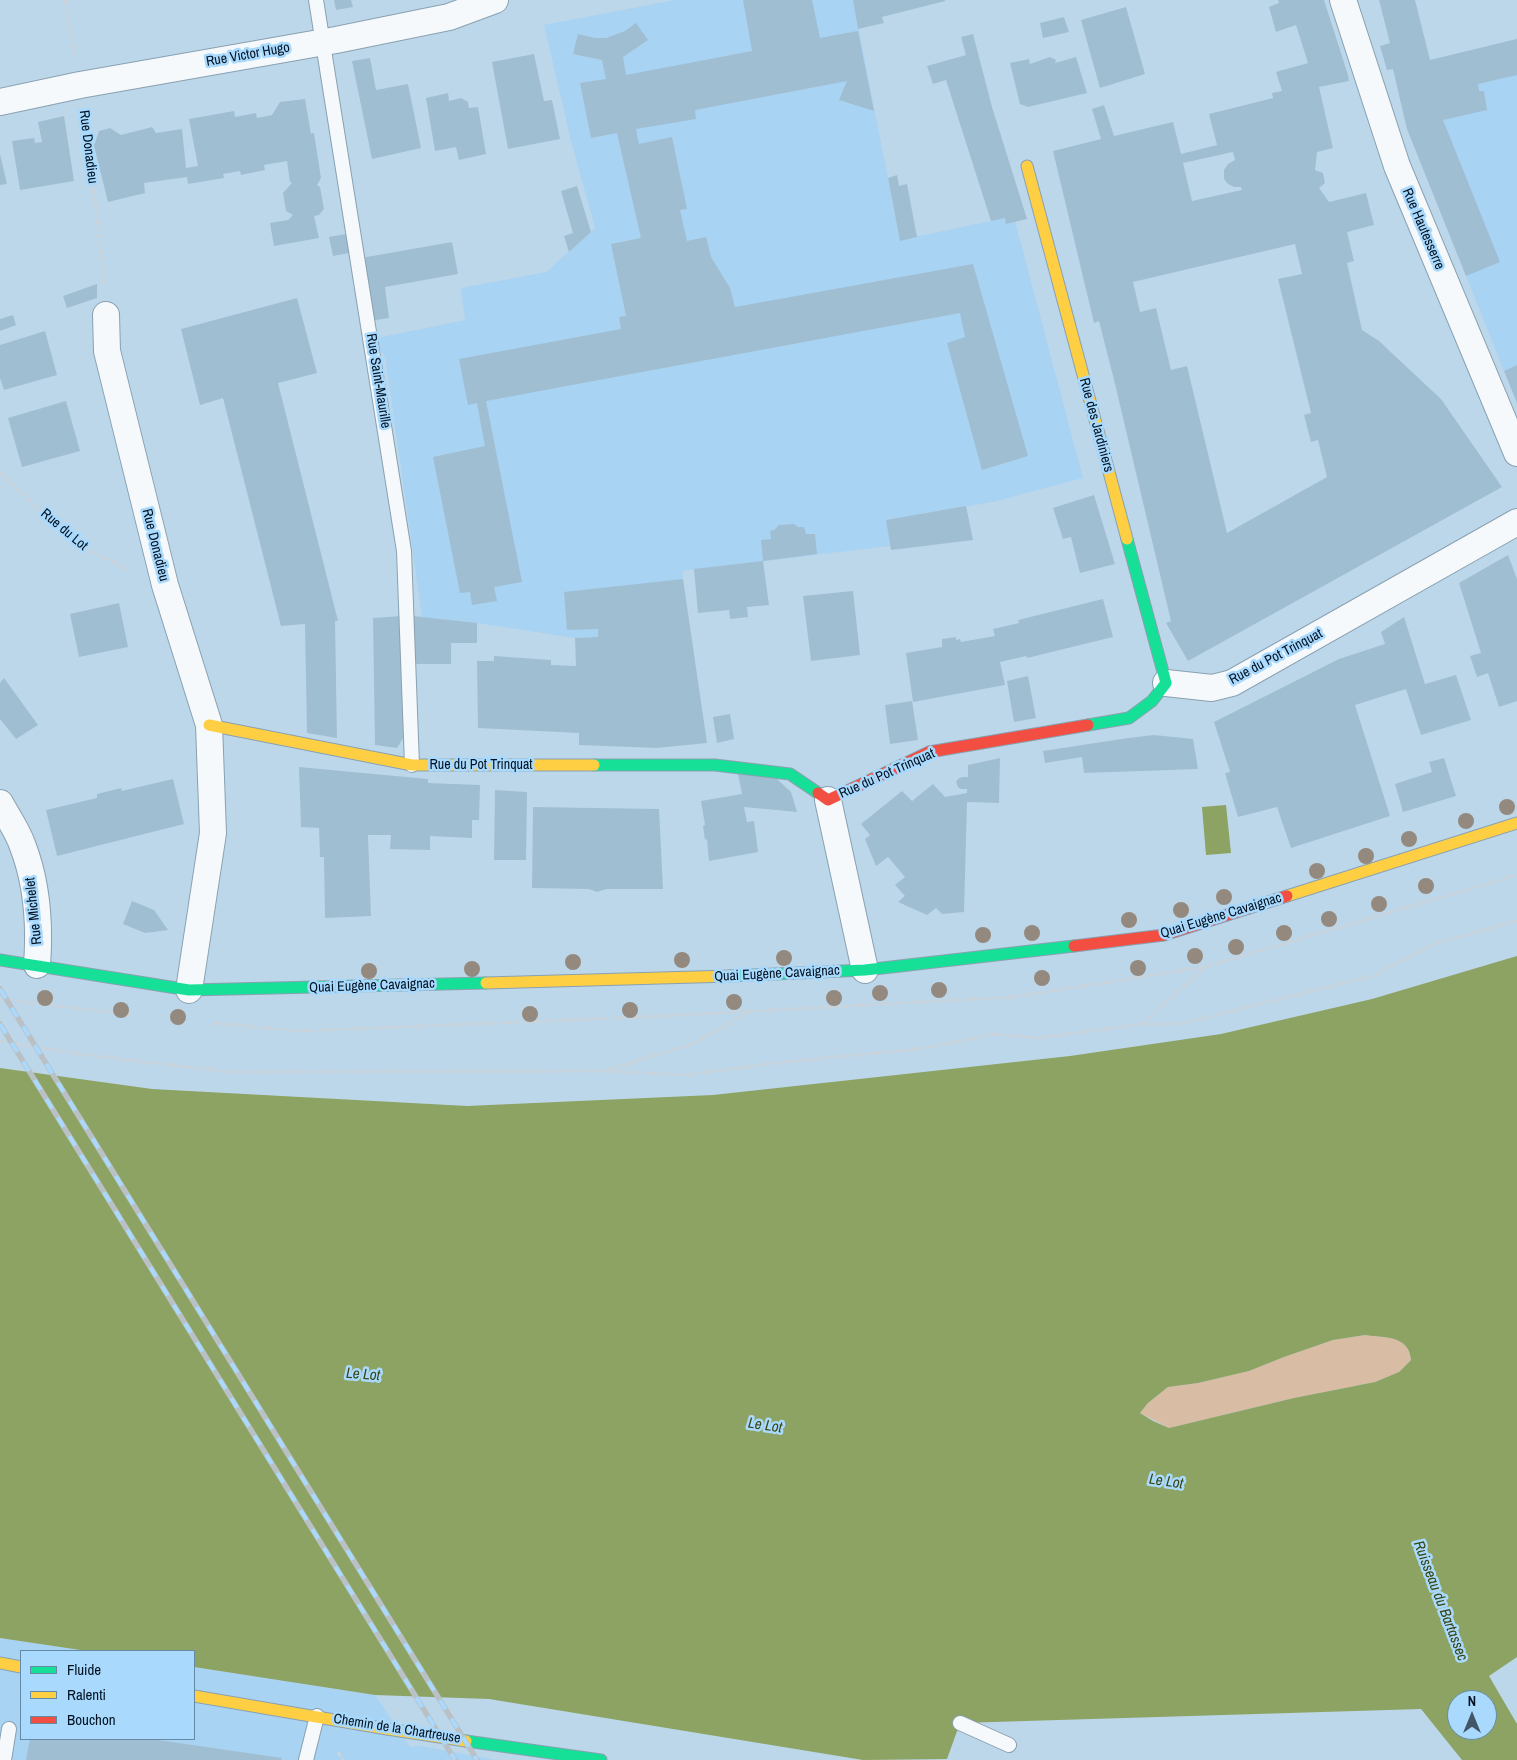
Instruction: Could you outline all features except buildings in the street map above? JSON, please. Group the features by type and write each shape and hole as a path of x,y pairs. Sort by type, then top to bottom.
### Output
{"street":[{"name":"Rue Victor Hugo","path":"0,102 80,85 324,42 449,17 494,0"},
{"name":"Rue Hautesserre","path":"1343,0 1397,166 1517,453"},
{"name":"Rue des Jardiniers","path":"1027,166 1166,683"},
{"name":"Rue Donadieu","path":"106,315 107,351 165,585 209,725 213,833 189,990"},
{"name":"Rue du Pot Trinquat","path":"209,725 412,765 715,765 790,774 828,800 929,752 1129,718 1152,701 1166,683 1212,688 1232,683 1517,522"},
{"path":"828,800 865,970"},
{"name":"Rue Michelet","path":"0,803 22,842 33,881 39,943 28,964"},
{"name":"Quai Eugène Cavaignac","path":"0,960 189,990 771,975 865,970 1164,935 1517,823"},
{"path":"0,1663 20,1667"},
{"name":"Chemin de la Chartreuse","path":"195,1696 387,1729 601,1760"}],"lane":[{"name":"Rue Saint-Maurille","path":"316,0 404,551 412,765"},
{"path":"306,1760 317,1716"},
{"path":"960,1723 1009,1745"},
{"path":"4,1760 9,1729"}],"path":[{"path":"65,0 76,58"},
{"name":"Rue Donadieu","path":"82,107 101,247 106,315"},
{"name":"Rue du Lot","path":"0,473 81,547 165,585"},
{"path":"0,1041 78,1054 229,1072 605,1071 686,1075 785,1062 926,1048 995,1034 1037,1038 1143,1024 1180,1024 1376,975 1434,944 1517,921"},
{"path":"1143,1024 1205,967"},
{"path":"605,1071 695,1043 752,1011"}],"shaded area":[{"path":"674,0 853,0 900,240 1005,218 1015,221 1083,478 993,502 887,520 890,546 682,571 690,635 575,638 477,623 422,617 386,362 384,355 372,339 465,320 461,288 546,272 595,228 571,141 544,25"},
{"path":"1517,39 1517,365 1504,371 1407,129 1393,69"},
{"path":"1365,1335 1395,1339 1401,1342 1406,1346 1411,1360 1399,1372 1375,1382 1294,1398 1169,1428 1140,1413 1148,1403 1168,1387 1198,1383 1249,1371 1333,1340"},
{"path":"0,1638 80,1650 20,1650 20,1740 195,1740 195,1667 375,1695 410,1747 421,1746 497,1760 0,1760"}],"water":[{"path":"1226,805 1231,853 1206,855 1202,807"},
{"path":"1517,956 1517,1657 1489,1676 1517,1724 1517,1760 1462,1760 1421,1709 960,1723 947,1759 863,1760 489,1699 375,1695 195,1667 195,1650 80,1650 0,1638 0,1068 152,1089 467,1106 713,1095 1070,1056 1221,1034 1372,999","holes":["1365,1335 1395,1339 1406,1346 1411,1360 1399,1372 1375,1382 1294,1398 1169,1428 1140,1413 1148,1403 1168,1387 1198,1383 1249,1371 1333,1340"]}],"railway":[{"path":"0,989 477,1760"},
{"path":"0,1024 455,1760"}],"traffic: fast":[{"path":"1088,725 1129,718 1152,701 1166,683 1127,539"},
{"path":"594,765 715,765 790,774 818,793"},
{"path":"730,976 865,970 1074,946"},
{"path":"0,960 189,990 486,983"},
{"path":"466,1741 601,1760"}],"traffic: slow":[{"path":"1027,166 1127,539"},
{"path":"209,725 412,765 594,765"},
{"path":"1287,896 1517,823"},
{"path":"486,983 730,976"},
{"path":"0,1663 20,1667"},
{"path":"195,1696 466,1741"}],"traffic: jam":[{"path":"818,793 828,800 929,752 1088,725"},
{"path":"1074,946 1164,935 1287,896"}],"water label":[{"name":"Le Lot","path":"363,1375"},
{"name":"Le Lot","path":"765,1426"},
{"name":"Le Lot","path":"1166,1482"},
{"name":"Ruisseau du Bartassec","path":"1440,1601"}]}
